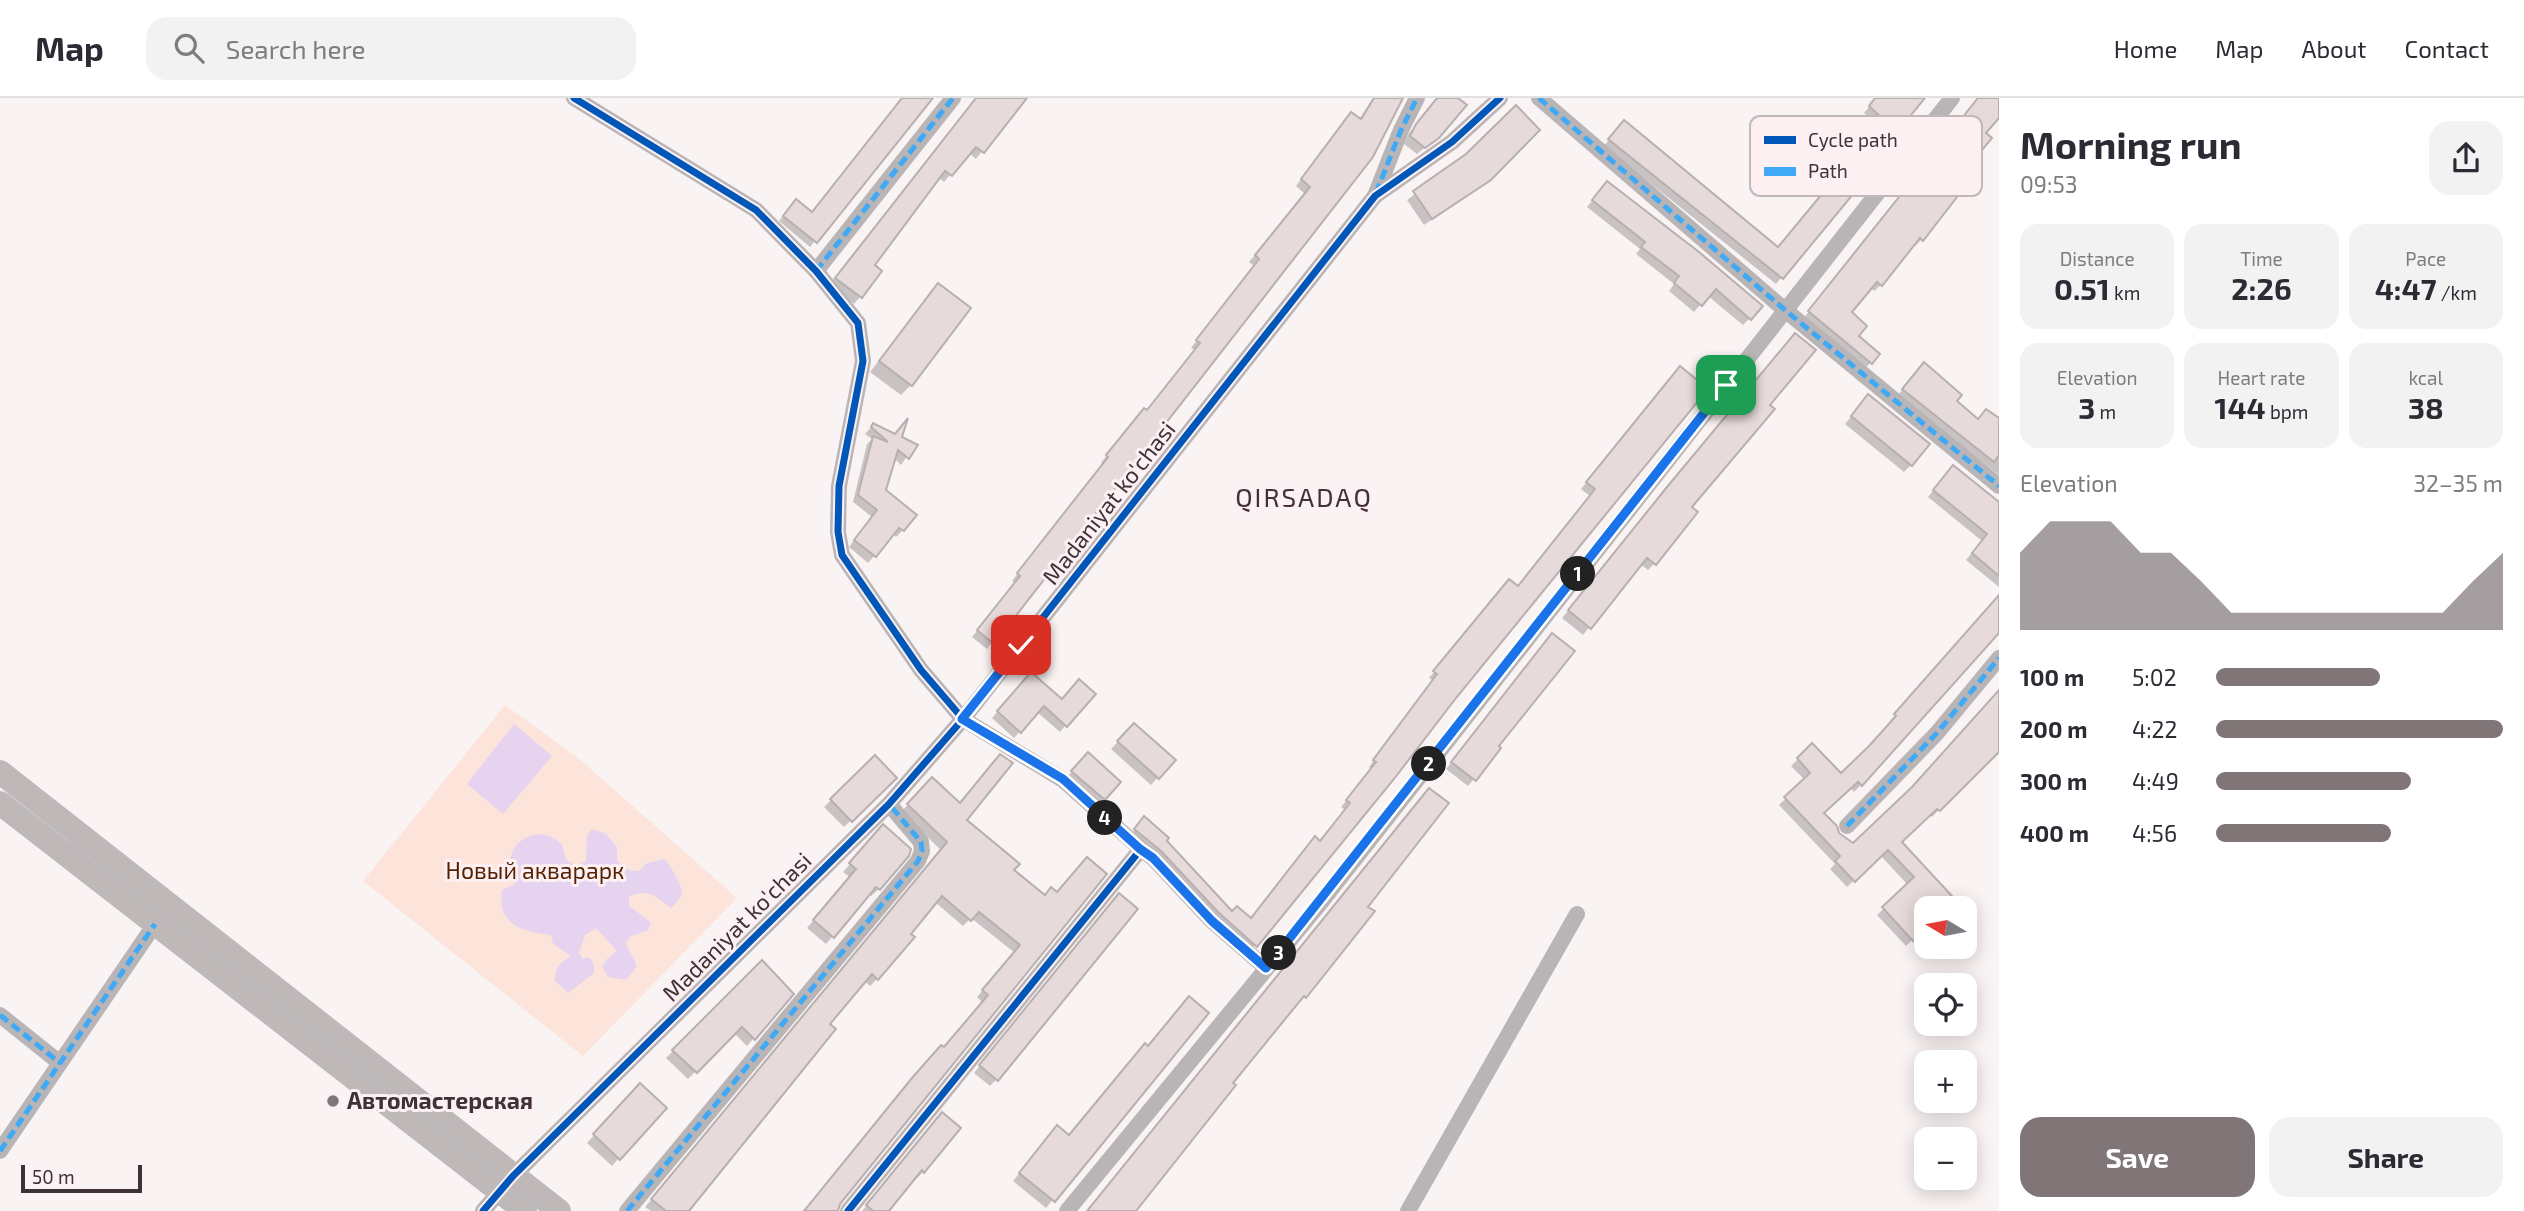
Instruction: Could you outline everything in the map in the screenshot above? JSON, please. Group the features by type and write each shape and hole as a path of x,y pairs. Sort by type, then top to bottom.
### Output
{"main road":[{"path":"0,772 499,1193 559,1211"},
{"path":"0,803 524,1211"}],"street":[{"path":"574,98 756,210 816,271 858,323 863,361 839,486 838,532 842,555 921,670 962,719 1063,779 1153,858 1212,921 1266,968"},
{"path":"816,271 953,98"},
{"path":"1375,196 1401,130 1417,98"},
{"name":"Madaniyat ko'chasi","path":"499,1193 889,804 962,719 1375,196 1452,142 1500,98"},
{"path":"1539,98 1785,310 1999,486"},
{"path":"1938,116 1952,98"},
{"path":"1067,1211 1266,968 1875,196"},
{"path":"1847,826 1937,733 1999,658"},
{"path":"627,1211 918,861 922,851 921,842 889,804"},
{"path":"848,1211 1140,849"},
{"path":"1408,1211 1577,914"},
{"path":"0,1151 155,923"},
{"path":"0,1015 60,1063"}],"green space":[{"name":"Новый акварарк","path":"505,705 576,756 737,898 583,1056 363,881"}],"shaded area":[{"path":"514,724 552,756 503,814 467,784"},
{"path":"592,829 606,834 617,847 617,861 629,870 639,871 647,863 664,859 680,884 682,895 671,908 646,893 629,897 629,906 651,922 648,930 629,937 626,944 637,966 626,980 608,977 602,967 617,951 596,928 585,935 579,953 583,959 588,957 592,960 594,973 568,993 555,981 555,976 559,966 571,956 553,944 551,935 522,929 507,919 501,902 502,890 515,884 511,857 519,842 530,836 547,835 562,844 566,860 577,866 586,861 587,836"}],"building":[{"path":"902,98 933,98 817,243 783,216 796,199 812,212"},
{"path":"976,98 1027,98 984,153 976,147 952,176 945,171 875,265 882,271 862,298 835,278"},
{"path":"1374,98 1403,98 1373,157 994,644 977,630 1020,576 1017,573 1108,457 1106,455 1144,408 1147,410 1200,343 1196,340 1259,259 1255,255 1310,187 1301,179 1351,112 1361,119"},
{"path":"1437,98 1458,98 1467,105 1439,138 1425,148 1410,136"},
{"path":"1875,98 1925,98 1910,116 1880,116 1869,106"},
{"path":"1978,98 1999,98 1999,118 1986,133 1992,138 1982,150 1982,116 1964,116"},
{"path":"1516,105 1540,130 1491,180 1432,219 1413,191 1466,154"},
{"path":"1624,120 1778,247 1820,196 1852,196 1783,279 1608,139"},
{"path":"1607,181 1699,252 1763,306 1751,320 1716,289 1702,306 1674,283 1679,276 1641,247 1645,242 1592,200"},
{"path":"1900,196 1958,196 1923,241 1920,238 1882,286 1877,282 1852,312 1867,326 1859,336 1880,354 1872,364 1808,311"},
{"path":"938,283 971,308 912,386 879,361"},
{"path":"1795,333 1816,350 1770,405 1775,409 1692,507 1698,512 1656,565 1647,558 1591,629 1568,610"},
{"path":"1924,362 1962,395 1957,401 1978,419 1986,409 1999,418 1999,455 1994,462 1902,389"},
{"path":"1680,366 1708,389 1257,947 1219,913 1161,851 1134,829 1144,816 1169,838 1167,841 1232,911 1237,906 1251,918 1315,836 1320,841 1350,803 1346,800 1437,674 1433,671 1509,579 1518,586 1595,489 1586,482"},
{"path":"1868,394 1930,444 1912,466 1851,416"},
{"path":"908,418 902,437 918,445 909,459 898,450 886,490 917,515 904,531 899,528 876,557 854,540 877,510 858,495 873,436 888,442 871,427 873,423 895,434"},
{"path":"1953,465 1999,502 1999,576 1972,553 1987,534 1933,490"},
{"path":"1999,595 1999,633 1862,786 1858,782 1824,813 1837,826 1839,833 1853,843 1912,787 1999,690 1999,752 1940,811 1937,809 1902,842 1952,896 1914,896 1913,941 1882,907 1914,877 1888,850 1855,882 1835,861 1840,856 1784,797 1810,773 1797,758 1812,743 1841,773 1896,716 1894,714"},
{"path":"1552,633 1575,651 1499,746 1501,748 1476,781 1451,762"},
{"path":"1031,672 1062,699 1079,679 1096,694 1067,727 1044,706 1021,733 997,711"},
{"path":"1134,723 1176,760 1159,779 1117,741"},
{"path":"1088,752 1121,782 1105,800 1071,771"},
{"path":"1000,754 1013,763 967,820 1020,864 1014,870 1045,895 1051,887 1057,892 1087,857 1107,874 840,1204 838,1211 804,1211 912,1078 941,1045 944,1047 988,995 982,990 1020,945 979,912 971,921 942,896 911,934 915,937 878,980 872,974 830,1024 836,1029 689,1211 666,1211 651,1199 947,842 907,804 932,777 960,803"},
{"path":"875,755 897,778 852,822 830,799"},
{"path":"1429,788 1449,803 1368,907 1375,911 1306,998 1304,996 1233,1083 1236,1085 1136,1211 1087,1211"},
{"path":"883,824 911,849 909,856 880,890 876,887 834,938 813,920 856,869 849,863"},
{"path":"1119,893 1138,909 998,1081 979,1065"},
{"path":"762,960 794,994 755,1040 742,1027 697,1073 672,1050"},
{"path":"1189,996 1209,1013 1055,1202 1019,1173 1057,1125 1069,1135 1145,1043 1148,1046"},
{"path":"640,1083 667,1108 620,1160 593,1134"},
{"path":"942,1112 961,1128 889,1211 873,1211 866,1205"}],"marked path":[{"path":"816,271 953,98"},
{"path":"1376,193 1417,98"},
{"path":"1539,98 1785,310 1999,486"},
{"path":"1847,826 1937,733 1999,658"},
{"path":"627,1211 918,861 922,851 921,842 889,804"},
{"path":"0,1151 155,924"},
{"path":"0,1015 60,1063"}],"cycle path":[{"path":"574,98 756,210 816,271 858,323 863,361 839,486 838,532 842,555 921,670 963,719 1063,780 1141,849 848,1211"},
{"path":"483,1211 513,1176 889,804 963,719 1375,196 1452,142 1500,98"}],"place":[{"name":"Автомастерская","path":"333,1101"}],"district":[{"name":"QIRSADAQ","path":"1304,498"}],"route":[{"path":"1021,645 962,719 1063,779 1153,858 1212,921 1266,968 1318,906 1726,385"}]}
